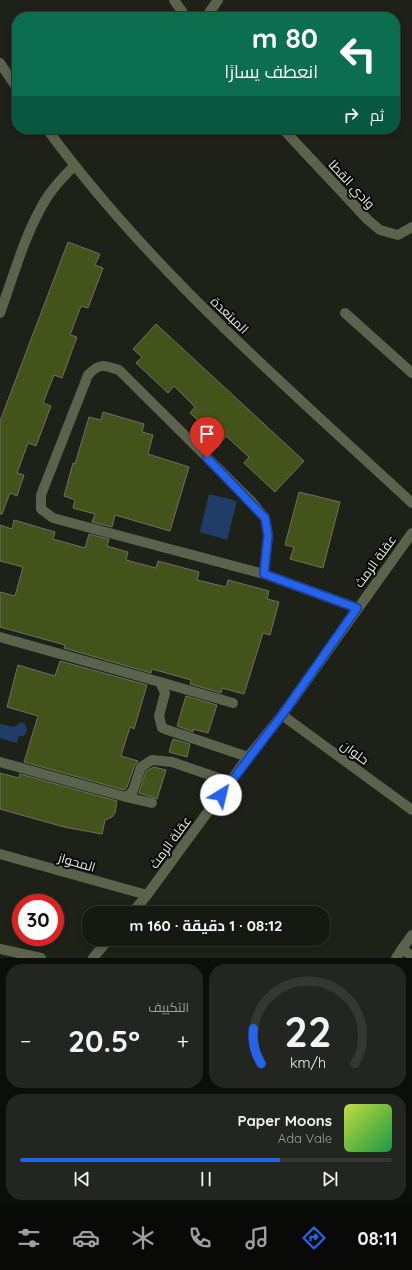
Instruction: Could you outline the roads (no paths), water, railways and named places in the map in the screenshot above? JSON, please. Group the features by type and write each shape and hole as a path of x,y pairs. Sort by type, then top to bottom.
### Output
{"street":[{"path":"174,0 182,12"},
{"path":"210,12 218,0"},
{"path":"0,63 12,81"},
{"name":"المبتعدة","path":"51,134 74,166 189,294 412,503"},
{"name":"وادي القطا","path":"288,134 358,211 380,230 389,234 398,235 412,227"},
{"path":"0,313 34,221 46,198 58,182 74,166"},
{"path":"345,313 412,373"},
{"path":"264,574 268,535 265,518 251,502 119,370 106,365 95,367 88,375 41,495 41,509 53,518 264,574 357,608"},
{"name":"عقلة الرمث","path":"138,906 248,757 282,715 412,533"},
{"path":"0,637 233,703"},
{"path":"160,682 165,693 159,716 162,728 248,757"},
{"name":"حلوان","path":"282,715 412,810"},
{"path":"126,798 133,791 141,767 152,760 172,762 230,782"},
{"path":"0,762 126,798 152,803"},
{"name":"المحواز","path":"0,854 147,895"},
{"path":"396,958 412,935"},
{"path":"93,958 103,946"},
{"path":"0,949 41,958"},
{"path":"402,949 412,956"}],"water":[{"path":"209,494 237,501 227,540 200,532"},
{"path":"21,722 25,724 27,730 24,736 19,736 17,743 0,738 0,724 14,727"}]}
